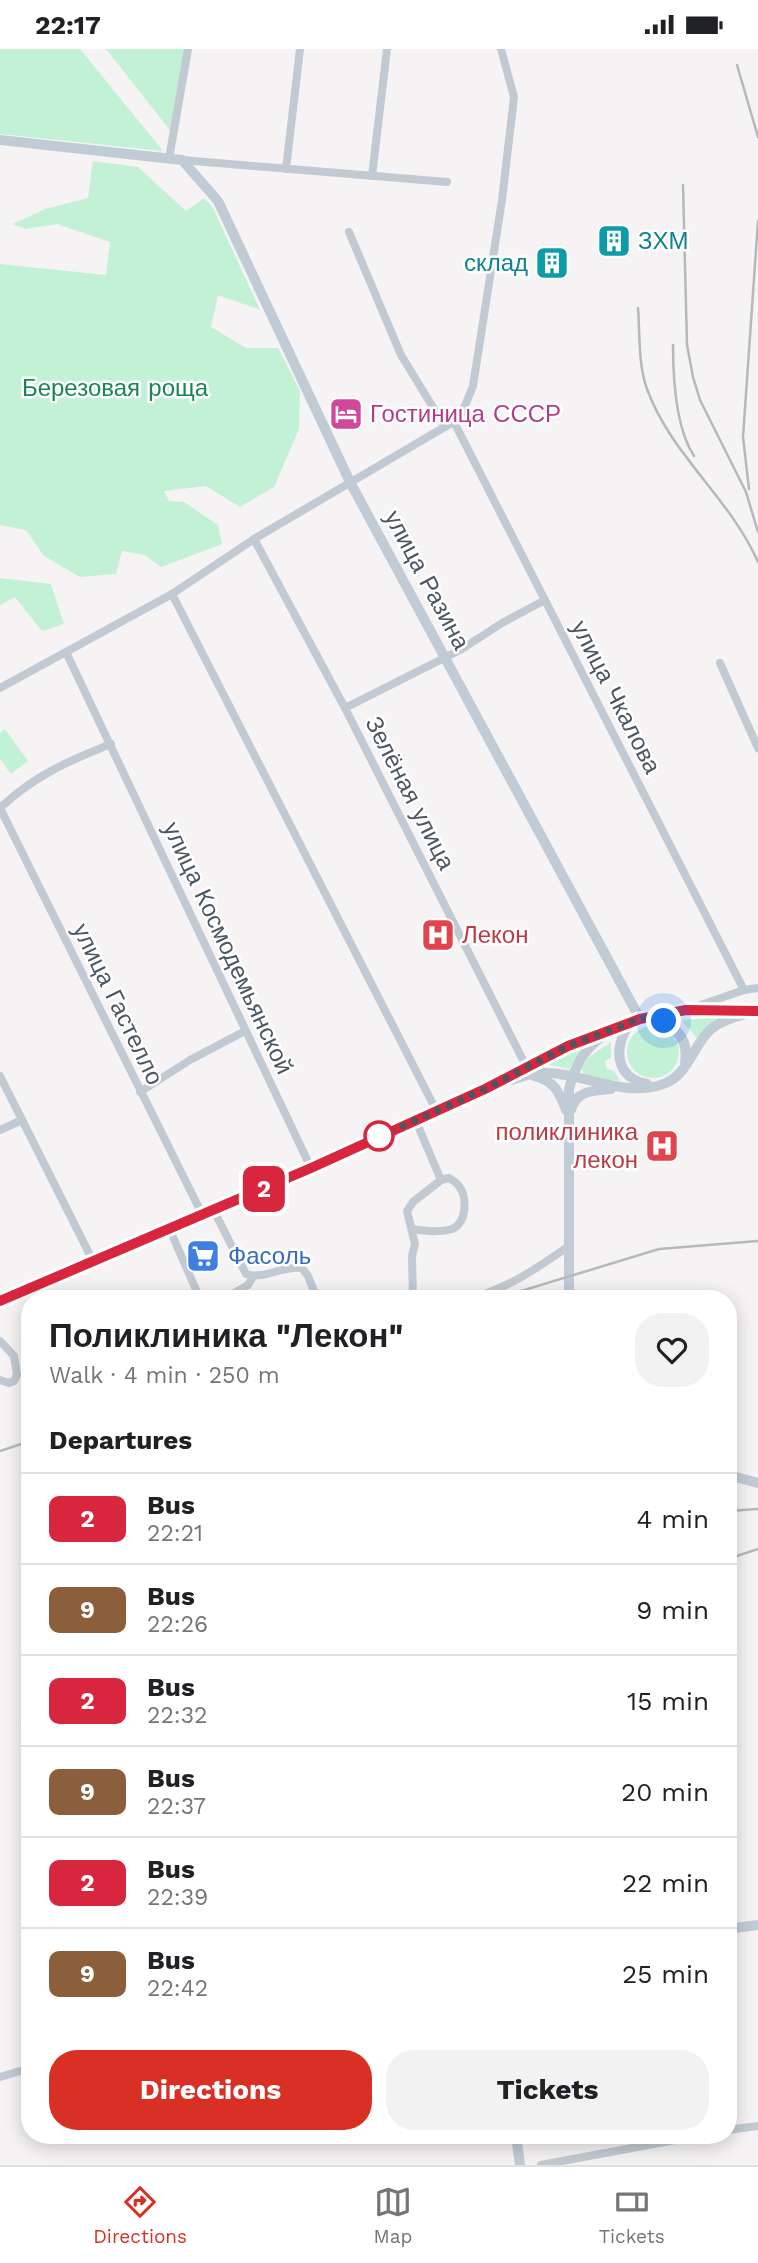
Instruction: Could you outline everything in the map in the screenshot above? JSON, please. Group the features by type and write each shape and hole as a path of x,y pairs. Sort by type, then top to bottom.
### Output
{"street":[{"path":"169,159 188,49"},
{"path":"286,169 300,49"},
{"path":"372,176 387,49"},
{"path":"0,688 172,594 254,539 460,418 473,386 502,200 514,97 501,49"},
{"path":"0,140 169,159 447,182"},
{"name":"улица Разина","path":"182,160 218,201 350,482 646,1018"},
{"path":"349,232 401,355 445,427"},
{"name":"улица Чкалова","path":"454,422 744,990"},
{"name":"Зелёная улица","path":"254,539 345,708 527,1071"},
{"path":"172,594 436,1110"},
{"path":"345,708 445,657 545,600"},
{"name":"улица Космодемьянской","path":"66,652 311,1168"},
{"path":"720,663 758,748"},
{"path":"0,808 18,790 57,767 111,744"},
{"name":"улица Гастелло","path":"0,808 140,1092 209,1214 246,1274 254,1277"},
{"path":"27,1290 209,1214 415,1119 527,1071 568,1046 646,1018 686,1010 744,990 758,988"},
{"path":"686,1010 758,1011"},
{"path":"569,1119 572,1105 585,1092 664,1084 681,1070 711,1029 727,1020 758,1011"},
{"path":"646,1018 674,1025 682,1036 686,1059 681,1070"},
{"path":"629,1024 618,1046 624,1069 644,1084 664,1084"},
{"path":"569,1290 569,1089 579,1060 587,1049 614,1029"},
{"path":"140,1092 190,1060 245,1031"},
{"path":"527,1071 572,1076 617,1086 643,1087"},
{"path":"527,1071 550,1081 558,1090 569,1119"},
{"path":"0,1076 94,1263"},
{"path":"415,1119 441,1180"},
{"path":"0,1130 22,1120"},
{"path":"413,1230 438,1232 456,1227 464,1216 465,1203 460,1186 449,1178 441,1180 413,1202 407,1211 415,1244 412,1256 413,1290"},
{"path":"170,1230 196,1290"},
{"path":"497,1290 524,1277 569,1245"},
{"path":"239,1290 254,1277 295,1266 302,1268 313,1290"},
{"path":"0,1301 21,1293"},
{"path":"0,1341 14,1356 18,1375 9,1383 0,1380"},
{"path":"737,1477 758,1483"},
{"path":"737,1928 758,1924"},
{"path":"0,2077 21,2071"},
{"path":"737,2129 758,2126"},
{"path":"517,2144 520,2165"},
{"path":"541,2165 654,2144"}],"green space":[{"path":"0,49 80,49 163,151 0,134"},
{"path":"106,49 185,49 173,134"},
{"name":"Березовая роща","path":"93,161 138,167 186,211 204,198 213,208 260,310 218,295 211,327 246,348 278,348 300,391 299,429 274,487 240,507 206,486 164,491 169,501 184,502 218,525 222,544 161,567 145,555 122,551 116,574 80,577 44,556 26,530 0,525 0,264 106,275 110,242 57,224 25,229 13,224 45,209 88,198"},
{"path":"0,578 51,584 64,624 42,631 15,597 0,605"},
{"path":"5,729 28,761 11,774 0,759 0,733"},
{"path":"721,1016 697,1038 682,1021"},
{"path":"653,1026 663,1028 671,1034 677,1042 677,1062 671,1070 663,1076 653,1078 643,1076 635,1070 629,1062 627,1052 629,1042 635,1034 643,1028"},
{"path":"611,1042 611,1058 605,1061 607,1069 614,1071 620,1081 584,1074 581,1069 589,1057"},
{"path":"582,1048 569,1069 546,1064"}],"railway":[{"path":"737,65 758,137"},
{"path":"683,185 687,345 693,377 700,400 746,492 758,532"},
{"path":"749,489 743,437 758,221"},
{"path":"638,308 642,369 647,389 658,413 685,456 732,517 758,562"},
{"path":"673,345 679,417 694,456"},
{"path":"525,1290 659,1249 758,1241"},
{"path":"0,1451 21,1444"},
{"path":"737,1510 758,1509"},
{"path":"737,1556 758,1549"}],"bus line":[{"name":"2","path":"27,1290 214,1212 485,1089 568,1046 640,1019 686,1010 758,1011"},
{"name":"2","path":"0,1301 21,1293"}],"place":[{"name":"ЗХМ","path":"614,241"},
{"name":"склад","path":"552,263"},
{"name":"Гостиница СССР","path":"346,414"},
{"name":"Лекон","path":"438,935"},
{"name":"поликлиника лекон","path":"662,1146"},
{"name":"Фасоль","path":"203,1256"}],"route":[{"path":"379,1136 374,1139 485,1089 568,1046 640,1019 652,1017 664,1021"}]}
